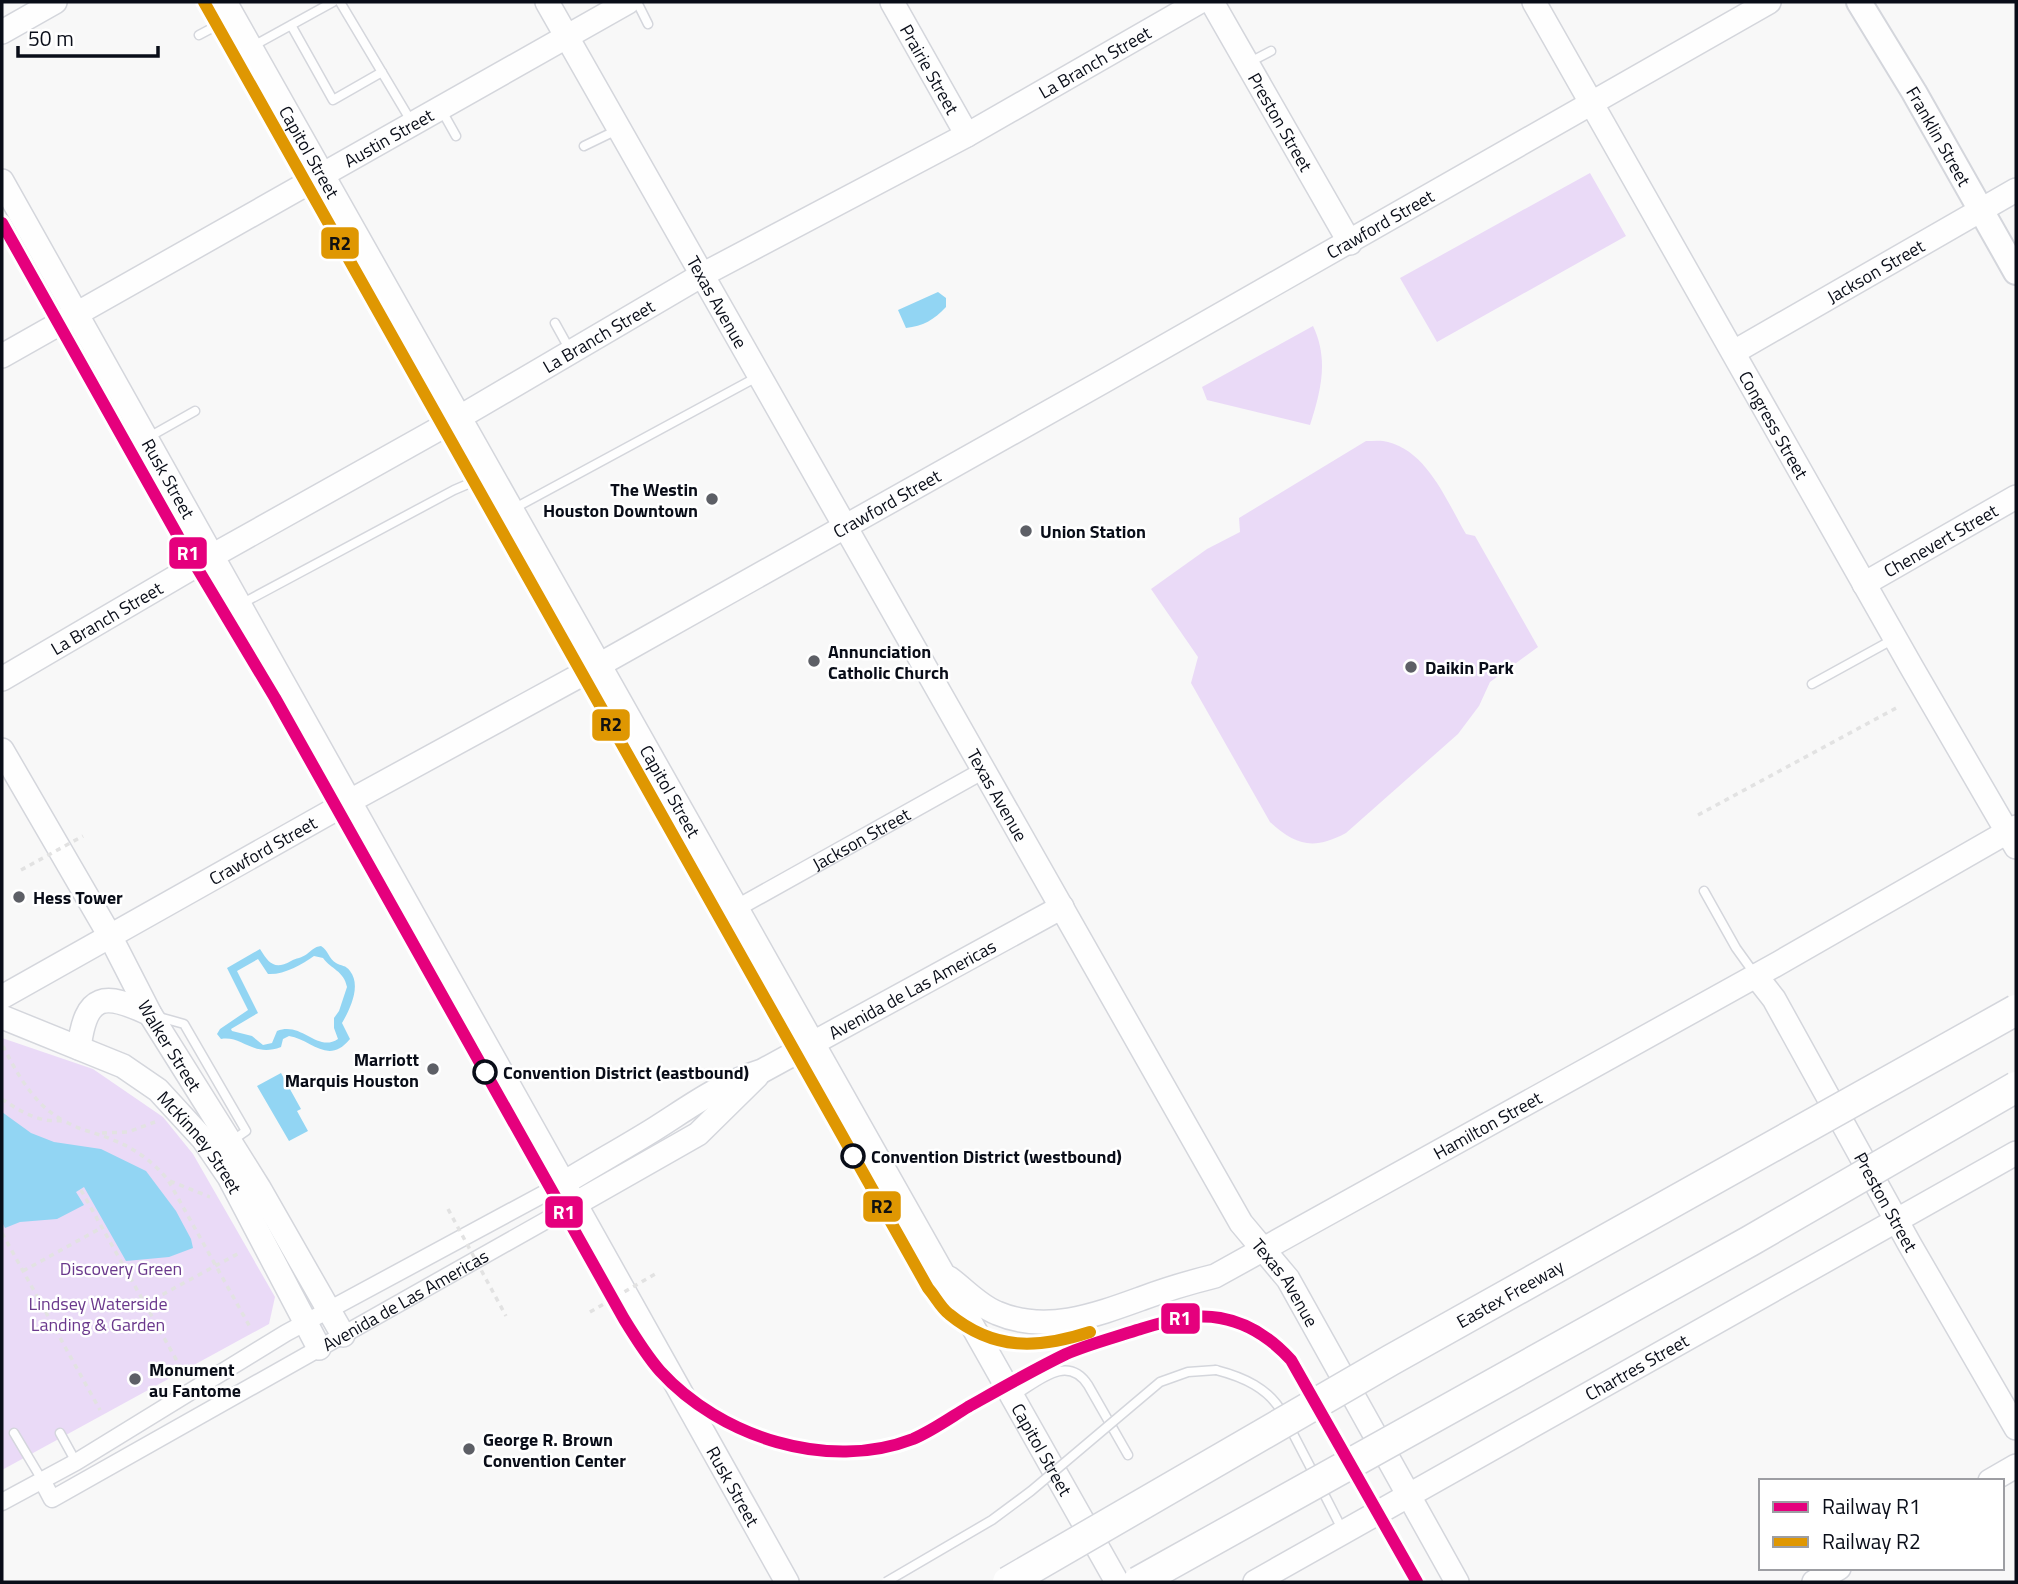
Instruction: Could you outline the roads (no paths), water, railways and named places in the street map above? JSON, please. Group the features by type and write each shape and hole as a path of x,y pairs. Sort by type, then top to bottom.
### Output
{"highway":[{"name":"Eastex Freeway","path":"1007,1582 1391,1360 2016,1010"},
{"path":"1138,1582 1750,1241 2016,1087"}],"main road":[{"name":"Franklin Street","path":"1859,2 1914,92 2016,272"}],"street":[{"path":"2,32 55,2"},
{"name":"Texas Avenue","path":"547,2 1241,1223 1289,1279 1457,1582"},
{"name":"Austin Street","path":"2,356 628,2"},
{"name":"Prairie Street","path":"892,2 967,135"},
{"name":"La Branch Street","path":"2,679 702,275 967,135 1199,2"},
{"name":"Preston Street","path":"1212,2 1350,243"},
{"name":"Congress Street","path":"1534,2 1864,584 2013,835"},
{"name":"Crawford Street","path":"2,997 1350,243 1769,2"},
{"name":"Capitol Street","path":"230,9 1116,1582"},
{"name":"Rusk Street","path":"2,181 787,1582"},
{"name":"Jackson Street","path":"1734,352 2016,190"},
{"name":"Chenevert Street","path":"1864,584 2016,497"},
{"name":"Walker Street","path":"2,750 110,936 222,1147 343,1335"},
{"name":"Jackson Street","path":"737,908 984,770"},
{"name":"Hamilton Street","path":"942,1272 989,1309 1028,1322 1072,1321 1108,1312 1154,1294 1215,1276 2013,835"},
{"name":"Avenida de Las Americas","path":"2,1502 76,1462 305,1322 564,1183 655,1129 692,1103 735,1079 762,1070 813,1043 1062,907"},
{"name":"Preston Street","path":"1756,976 1780,1010 2016,1428"},
{"path":"79,1048 82,1023 93,1006 116,1001 150,1014"},
{"name":"McKinney Street","path":"2,1017 123,1066 159,1090 203,1139 222,1147 229,1177 319,1348"},
{"name":"Avenida de Las Americas","path":"42,1480 52,1499 698,1134 762,1070"},
{"name":"Chartres Street","path":"1255,1582 2016,1153"},
{"path":"1993,1479 2016,1466"},
{"path":"1814,1582 1835,1570"}],"lane":[{"path":"251,47 333,2"},
{"path":"340,2 413,123"},
{"path":"637,2 648,24"},
{"path":"199,35 230,9"},
{"path":"291,24 333,100 382,72"},
{"path":"1248,64 1271,51"},
{"path":"440,108 456,136"},
{"path":"584,146 619,128"},
{"path":"555,323 572,352"},
{"path":"512,509 760,376"},
{"path":"146,438 195,411"},
{"path":"240,605 454,490 492,474"},
{"path":"1812,684 1896,638"},
{"path":"1704,891 1736,948 1756,976"},
{"path":"1013,1396 1059,1371 1074,1370 1082,1376 1128,1455"},
{"path":"886,1582 992,1520 1031,1491 1160,1382 1188,1372 1216,1370 1248,1381 1264,1390 1278,1406 1344,1532"},
{"path":"14,1433 42,1480"},
{"path":"60,1433 76,1462"}],"water":[{"path":"938,292 946,298 946,307 928,322 906,328 898,310"},
{"path":"321,946 334,961 348,969 355,984 353,998 342,1023 350,1039 342,1047 327,1051 289,1036 283,1039 281,1047 263,1050 235,1040 221,1039 217,1034 220,1029 248,1010 227,968 260,949 270,962 281,965","holes":["314,956 323,958 340,974 347,987 334,1018 338,1039 323,1042 286,1029 277,1031 272,1043 263,1045 252,1036 232,1031 231,1029 258,1013 237,971 258,959 268,974 274,974 298,966"]},
{"path":"281,1073 301,1109 297,1111 308,1131 289,1141 257,1086"},
{"path":"2,1112 31,1133 54,1142 101,1149 146,1171 176,1211 193,1248 169,1257 126,1261 84,1187 76,1192 84,1205 57,1219 20,1222 5,1228 2,1222"}],"rail line":[{"name":"R2","path":"204,2 928,1288 949,1314 983,1335 1000,1340 1034,1344 1090,1332"},
{"name":"R1","path":"2,223 178,536 275,698 624,1319 660,1371 685,1394 713,1414 744,1430 777,1442 846,1452 880,1448 913,1439 1041,1366 1092,1344 1178,1319 1209,1317 1231,1320 1259,1333 1291,1360 1417,1582"}],"place":[{"name":"The Westin Houston Downtown","path":"712,499"},
{"name":"Union Station","path":"1026,531"},
{"name":"Annunciation Catholic Church","path":"814,661"},
{"name":"Daikin Park","path":"1411,667"},
{"name":"Hess Tower","path":"19,897"},
{"name":"Marriott Marquis Houston","path":"433,1069"},
{"name":"Convention District (eastbound)","path":"485,1072"},
{"name":"Convention District (westbound)","path":"853,1156"},
{"name":"Monument au Fantome","path":"135,1379"},
{"name":"George R. Brown Convention Center","path":"469,1449"}],"park label":[{"name":"Discovery Green","path":"121,1268"},
{"name":"Lindsey Waterside Landing & Garden","path":"98,1313"}]}
